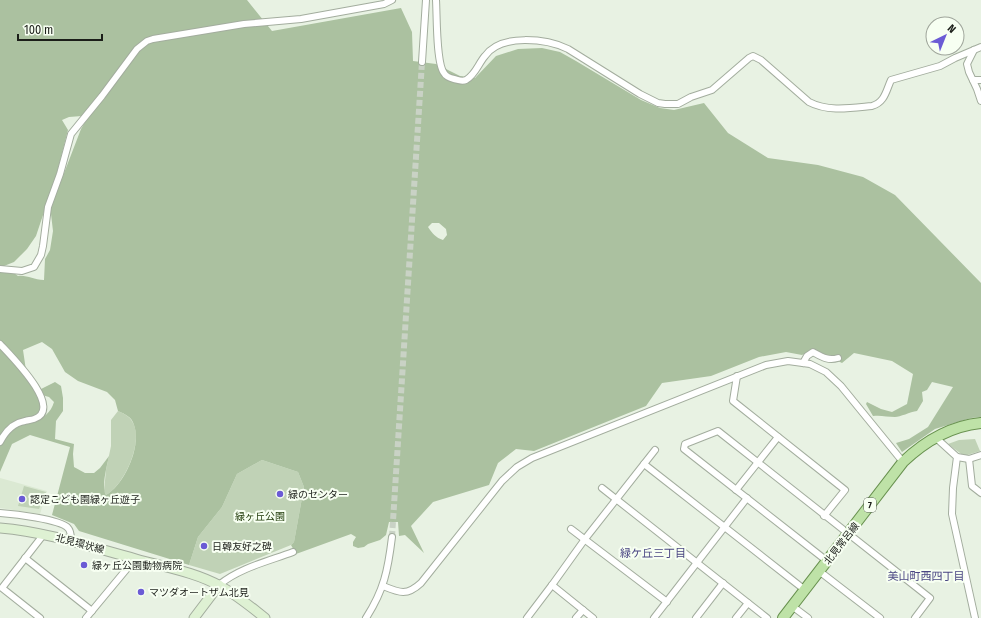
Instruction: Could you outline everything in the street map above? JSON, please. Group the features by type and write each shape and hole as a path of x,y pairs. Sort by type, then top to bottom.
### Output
{"main road":[{"name":"北見常呂線","path":"783,618 903,462 921,446 951,429 981,423"},
{"name":"北見環状線","path":"0,528 44,534 71,540 192,574 233,594 265,618"},
{"path":"194,618 219,586"}],"street":[{"path":"0,269 22,270 34,268 41,255 48,207 60,174 71,134 142,44 147,41 244,24 301,19 384,4 392,0"},
{"path":"422,62 426,0"},
{"path":"436,0 439,62 443,72 448,77 459,80 467,79 477,70 485,54 503,44 519,40 545,42 558,44 568,49 640,94 658,103 665,104 678,104 703,92 712,90 752,56 761,60 809,102 815,105 831,108 872,106 879,104 884,98 891,80 940,66 981,47"},
{"path":"974,50 967,64 981,101"},
{"path":"973,80 981,80"},
{"path":"0,344 29,376 44,406 44,412 42,415 33,420 25,421 12,426 0,442"},
{"path":"803,363 807,356 813,352 824,358 832,360 838,358"},
{"path":"383,586 397,592 414,590 502,481 517,467 532,458 766,365 788,361 810,364 826,372 841,386 903,462"},
{"path":"737,376 733,401 845,490 824,516"},
{"path":"827,561 684,449 685,444 718,431 930,598 915,618"},
{"path":"736,490 778,437"},
{"path":"936,437 957,457 969,459 981,455"},
{"path":"527,618 552,586 585,539 655,450"},
{"path":"957,457 953,488 952,514 975,618"},
{"path":"969,459 972,486 981,493"},
{"path":"644,464 804,590"},
{"path":"602,488 767,618"},
{"path":"654,618 747,498"},
{"path":"0,512 42,518 57,522 68,528 71,533 71,540"},
{"path":"571,529 667,602"},
{"path":"40,618 2,588 44,534"},
{"path":"366,618 375,604 383,586 388,566 392,537"},
{"path":"219,586 229,577 293,552"},
{"path":"25,558 92,611"},
{"path":"86,618 135,559"},
{"path":"819,571 880,618"},
{"path":"696,618 723,583"},
{"path":"552,586 593,618"},
{"path":"736,618 748,603"},
{"path":"792,606 808,618"},
{"path":"576,618 583,610"}],"shaded area":[{"path":"0,0 247,0 272,31 401,8 412,32 413,61 436,64 460,76 475,78 496,56 518,49 542,48 560,52 641,100 660,108 674,110 704,103 728,133 768,158 818,165 863,177 895,195 981,283 981,417 971,418 935,429 902,452 896,443 909,439 928,427 953,387 932,382 927,390 922,392 923,401 917,411 897,417 873,416 866,404 867,402 881,409 892,412 907,404 913,374 892,361 854,353 842,363 814,349 802,355 786,352 759,357 711,376 662,383 646,406 534,451 516,449 498,463 489,485 433,502 411,526 424,553 405,535 399,536 398,522 389,522 386,535 380,540 364,547 358,548 353,546 353,542 356,537 351,534 296,554 291,545 294,542 304,487 298,472 262,460 237,474 222,507 198,537 189,565 79,531 74,524 52,515 70,447 30,435 12,444 0,472","holes":["69,117 88,117 81,129 51,207 53,231 50,250 45,259 44,280 18,276 4,266 14,262 27,249 36,236 56,176 68,130 62,120","432,223 439,223 446,229 447,235 443,240 434,235 428,227","42,342 52,349 65,372 78,381 107,392 115,400 118,411 128,416 132,420 136,434 136,443 130,464 119,483 106,495 104,482 109,456 94,473 85,473 74,467 74,444 55,439 56,421 63,411 61,386 55,382 41,389 36,383 27,377 23,350","42,395 49,397 54,402 51,409 43,417 33,422 34,416 41,410"]},
{"name":"認定こども園緑ヶ丘遊子","path":"0,478 47,491 40,514 0,508"}],"green space":[{"path":"118,411 128,416 133,422 136,433 136,443 130,464 125,474 113,490 106,495 104,491 106,470 111,446 111,420"},
{"path":"975,439 980,451 964,456 948,444 959,440"},
{"name":"緑ヶ丘公園","path":"262,460 298,472 304,487 294,542 291,545 220,574 189,565 198,537 222,507 237,474"},
{"path":"24,486 46,492 39,509 18,506"}],"tunnel":[{"path":"392,537 422,62"}],"place":[{"name":"緑のセンター","path":"280,494"},
{"name":"認定こども園緑ヶ丘遊子","path":"22,499"},
{"name":"日韓友好之碑","path":"204,546"},
{"name":"緑ヶ丘公園動物病院","path":"84,565"},
{"name":"マツダオートザム北見","path":"141,592"}],"district":[{"name":"緑ケ丘三丁目","path":"653,553"},
{"name":"美山町西四丁目","path":"926,576"}]}
